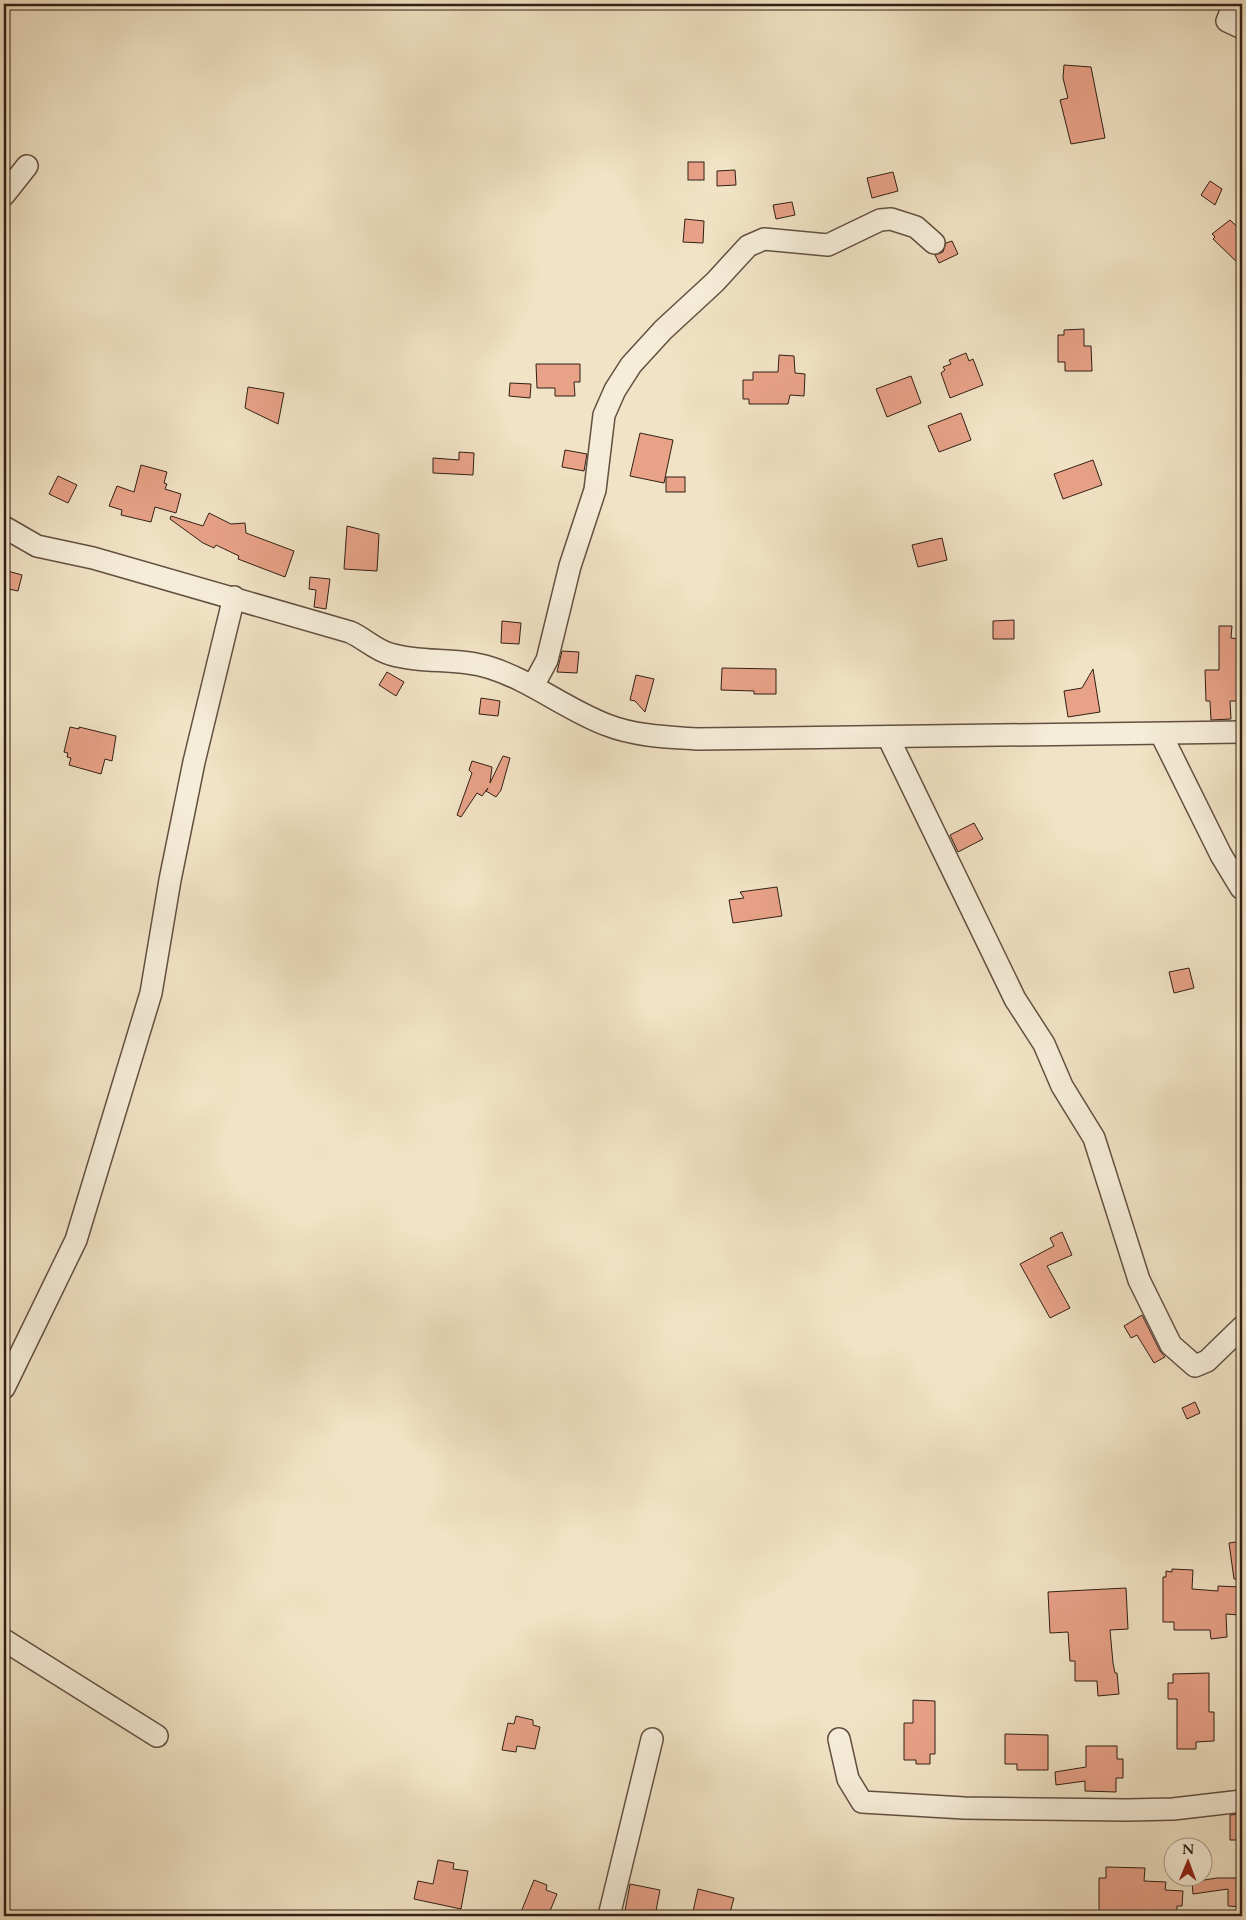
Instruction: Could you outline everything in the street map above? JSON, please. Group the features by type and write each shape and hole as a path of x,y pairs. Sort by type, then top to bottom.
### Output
{"street":[{"path":"1234,4 1228,21 1242,28"},
{"path":"4,195 27,166"},
{"path":"533,686 547,660 578,538 595,490 604,415 615,390 637,358 748,246 764,239 828,245 880,220 891,220 916,227 934,243"},
{"path":"4,527 36,546 93,558 234,597 350,632 388,654 402,657 474,663 494,668 607,725 650,735 696,739 1242,732"},
{"path":"4,1388 76,1240 151,993 170,880 187,798 234,597"},
{"path":"1161,734 1217,847 1240,888"},
{"path":"888,737 1015,999 1044,1044 1062,1086 1094,1138 1139,1280 1171,1345 1196,1366 1207,1361 1242,1327"},
{"path":"4,1640 157,1736"},
{"path":"609,1916 652,1739"},
{"path":"839,1739 848,1779 862,1802 964,1808 1127,1810 1173,1809 1242,1801"}],"building":[{"path":"1064,65 1091,67 1105,138 1071,144 1060,100 1068,98 1063,78"},
{"path":"688,162 704,162 704,180 688,180"},
{"path":"735,170 736,185 717,186 717,171"},
{"path":"893,172 898,191 872,198 867,178"},
{"path":"1210,181 1222,189 1215,205 1201,195"},
{"path":"792,202 795,215 776,219 773,205"},
{"path":"685,219 704,221 703,243 683,242"},
{"path":"1230,220 1242,231 1242,267 1213,239 1215,237 1212,234"},
{"path":"952,241 958,254 939,263 935,255 943,252 946,243"},
{"path":"1084,329 1084,346 1091,346 1092,371 1065,371 1065,362 1058,362 1058,335 1064,335 1064,330"},
{"path":"966,353 969,361 973,359 983,385 950,398 941,373 945,370 943,367 951,364 949,360"},
{"path":"779,355 794,356 795,373 805,374 804,396 790,395 788,404 749,404 749,399 743,399 743,380 753,380 753,372 778,372"},
{"path":"536,364 580,364 580,382 574,382 575,396 555,396 555,388 537,388"},
{"path":"911,376 921,403 887,417 876,389"},
{"path":"510,383 531,384 530,398 509,396"},
{"path":"248,387 284,393 278,424 245,408"},
{"path":"961,413 971,440 939,452 928,426"},
{"path":"640,433 673,440 664,483 630,476"},
{"path":"565,450 587,454 584,471 562,467"},
{"path":"459,452 474,453 473,475 433,473 433,458 459,460"},
{"path":"1093,460 1102,485 1063,499 1054,474"},
{"path":"141,465 167,472 164,483 167,484 165,489 181,494 176,513 155,507 151,522 121,515 122,510 109,506 117,486 134,492"},
{"path":"58,476 77,485 68,503 49,494"},
{"path":"666,477 685,477 685,492 666,492"},
{"path":"209,513 231,524 245,523 246,533 294,551 285,577 238,559 239,556 216,545 214,548 203,543 170,519 171,516 203,526"},
{"path":"347,526 379,534 377,571 344,569"},
{"path":"942,538 947,560 918,567 912,545"},
{"path":"4,570 22,575 18,591 4,588"},
{"path":"310,577 330,579 326,609 314,607 316,590 309,589"},
{"path":"1014,620 1014,639 993,639 993,621"},
{"path":"502,621 521,623 519,644 501,643"},
{"path":"1219,626 1232,626 1231,638 1241,639 1242,701 1230,701 1231,719 1211,720 1210,701 1206,701 1205,670 1219,670"},
{"path":"562,651 579,652 577,673 557,672"},
{"path":"722,668 776,669 776,694 754,694 754,691 721,690"},
{"path":"1093,669 1100,712 1068,717 1064,691 1082,688"},
{"path":"387,672 404,682 396,696 379,685"},
{"path":"636,675 654,679 645,712 635,701 630,700"},
{"path":"481,698 500,701 498,716 479,714"},
{"path":"70,727 79,729 79,727 116,736 112,761 105,759 101,774 69,765 71,758 67,757 68,753 64,752"},
{"path":"503,756 510,758 501,790 496,797 486,791 488,788 482,796 477,793 461,817 457,815 472,773 469,770 472,761 492,767 490,783"},
{"path":"974,823 983,839 958,852 950,835"},
{"path":"777,887 782,916 733,923 729,900 744,898 740,892"},
{"path":"1189,968 1194,988 1174,993 1169,972"},
{"path":"1062,1232 1072,1255 1047,1266 1070,1308 1050,1318 1020,1264 1054,1246 1050,1238"},
{"path":"1142,1315 1160,1351 1165,1357 1154,1363 1137,1335 1131,1338 1124,1326"},
{"path":"1195,1402 1200,1413 1187,1419 1182,1408"},
{"path":"1242,1541 1242,1579 1234,1579 1229,1543"},
{"path":"1172,1569 1193,1570 1192,1589 1218,1591 1218,1586 1240,1587 1239,1615 1226,1614 1227,1637 1211,1639 1210,1630 1174,1630 1174,1622 1163,1622 1163,1577 1166,1577 1166,1571 1172,1572"},
{"path":"1126,1588 1128,1629 1110,1630 1113,1663 1115,1673 1117,1673 1119,1694 1098,1696 1097,1681 1075,1681 1075,1661 1070,1661 1068,1632 1050,1633 1048,1592"},
{"path":"1209,1673 1209,1712 1214,1712 1214,1741 1196,1742 1196,1749 1177,1749 1177,1699 1168,1699 1168,1683 1173,1683 1173,1674"},
{"path":"913,1700 935,1701 935,1754 930,1754 930,1764 916,1764 916,1760 904,1760 904,1723 913,1723"},
{"path":"516,1716 533,1720 533,1725 540,1727 535,1749 517,1746 516,1752 502,1750 508,1723 514,1724"},
{"path":"1005,1734 1048,1735 1048,1770 1017,1770 1017,1764 1005,1764"},
{"path":"1086,1746 1117,1746 1117,1759 1123,1759 1123,1778 1116,1778 1116,1792 1085,1791 1085,1781 1056,1785 1055,1772 1086,1767"},
{"path":"1242,1814 1242,1840 1230,1840 1230,1815"},
{"path":"438,1860 454,1863 453,1869 468,1871 461,1909 414,1899 418,1881 433,1884"},
{"path":"1106,1867 1145,1868 1144,1881 1164,1882 1165,1890 1183,1891 1182,1906 1177,1906 1177,1916 1099,1915 1099,1878 1106,1878"},
{"path":"1214,1878 1242,1878 1242,1907 1228,1906 1228,1889 1193,1894 1192,1888 1214,1888"},
{"path":"534,1880 547,1885 546,1890 557,1894 548,1916 535,1912 534,1916 521,1912"},
{"path":"630,1884 660,1890 655,1916 624,1916"},
{"path":"698,1889 734,1898 729,1916 692,1916"}]}
